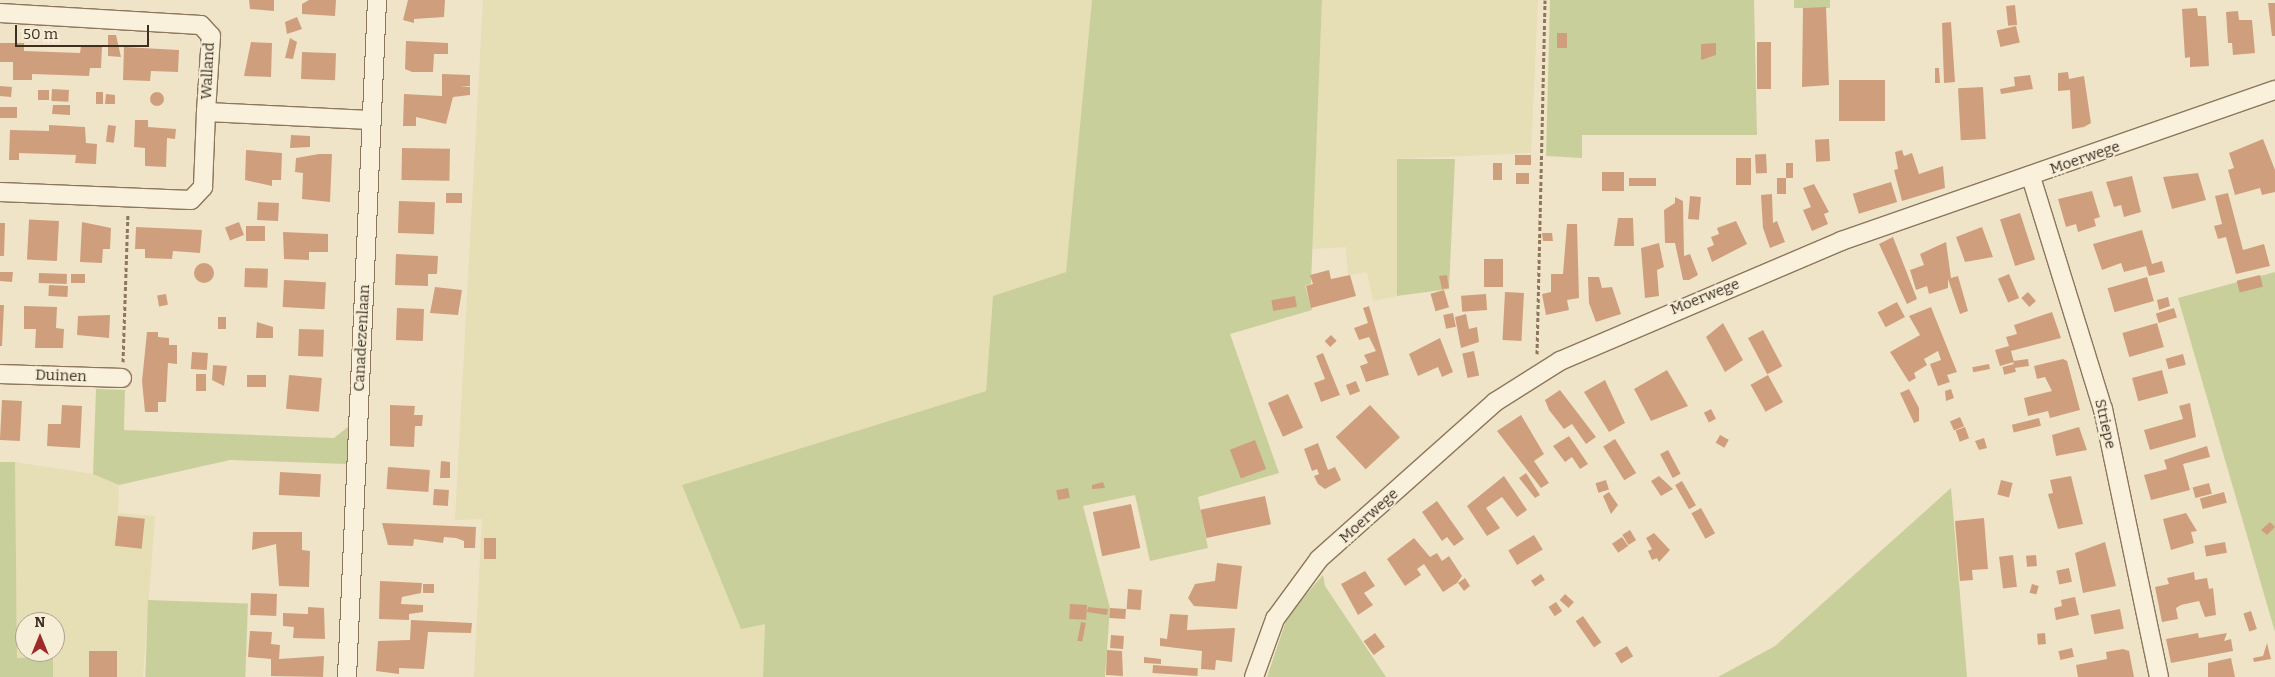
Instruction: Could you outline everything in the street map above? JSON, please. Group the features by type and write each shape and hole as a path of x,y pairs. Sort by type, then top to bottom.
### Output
{"street":[{"name":"Canadezenlaan","path":"347,677 377,0"},
{"name":"Walland","path":"0,13 201,25 211,36 203,187 191,200 0,192"},
{"name":"Moerwege","path":"1254,677 1275,618 1319,559 1495,402 1537,376 1665,313 1840,241 2031,177 2275,90"},
{"name":"Walland","path":"206,112 372,120"},
{"name":"Striepe","path":"2031,177 2103,409 2159,677"},
{"name":"Duinen","path":"0,374 122,378"}],"path":[{"path":"1537,376 1545,0"},
{"path":"122,378 129,198"}],"shaded area":[{"path":"483,0 1092,0 1066,272 993,296 986,391 682,485 765,623 763,677 474,677 482,519 455,520"},
{"path":"1322,0 1538,0 1531,153 1398,159 1397,296 1373,301 1367,272 1348,275 1346,247 1312,249"},
{"path":"15,462 93,474 119,485 118,513 155,516 143,677 53,677 52,662 65,662 65,612 17,612"}],"green space":[{"path":"1092,0 1322,0 1311,284 1305,286 1312,310 1230,334 1279,473 1198,497 1208,548 1150,561 1135,495 1083,506 1110,608 1105,677 763,677 765,624 741,629 682,485 986,391 993,296 1066,272"},
{"path":"1550,0 1754,0 1757,135 1582,135 1582,158 1546,156"},
{"path":"1794,0 1830,0 1830,8 1794,8"},
{"path":"1397,159 1455,159 1449,289 1397,296"},
{"path":"2275,272 2275,632 2178,298"},
{"path":"96,389 125,390 124,430 334,438 349,426 347,464 230,460 119,485 93,474"},
{"path":"0,462 15,462 17,612 15,612 15,662 53,662 53,677 0,677"},
{"path":"1951,488 1967,677 1718,677 1775,646"},
{"path":"1323,575 1325,586 1386,677 1267,677 1288,615"},
{"path":"148,600 248,603 245,677 145,677"}],"building":[{"path":"249,0 274,0 274,11 250,9"},
{"path":"309,0 336,0 335,16 302,14 302,4"},
{"path":"408,0 445,0 444,17 414,19 414,23 403,20"},
{"path":"2268,3 2275,3 2275,36 2272,36"},
{"path":"2015,5 2017,25 2008,26 2006,6"},
{"path":"1826,7 1829,85 1802,87 1803,8"},
{"path":"2197,8 2198,16 2206,16 2209,66 2190,67 2190,57 2185,58 2182,9"},
{"path":"2238,11 2239,20 2252,20 2255,53 2233,55 2232,43 2228,43 2226,12"},
{"path":"297,17 302,29 287,34 285,22"},
{"path":"1951,22 1955,82 1944,83 1942,23"},
{"path":"2016,26 2020,43 2000,47 1997,30"},
{"path":"1557,33 1567,33 1567,48 1557,48"},
{"path":"108,35 116,35 121,57 108,56"},
{"path":"290,38 297,42 293,59 285,58"},
{"path":"406,41 448,43 448,54 434,54 433,72 412,72 405,69"},
{"path":"251,42 272,43 271,77 244,76"},
{"path":"1757,42 1771,42 1771,89 1757,89"},
{"path":"0,43 24,43 24,51 80,53 81,46 102,47 101,68 90,68 89,76 32,74 32,80 13,80 13,62 0,62"},
{"path":"1716,43 1716,55 1701,60 1701,44"},
{"path":"124,47 179,50 178,72 151,71 150,81 123,80"},
{"path":"302,52 336,53 335,80 301,79"},
{"path":"1935,68 1939,68 1940,83 1935,83"},
{"path":"2068,72 2069,79 2084,76 2091,123 2084,127 2072,129 2070,90 2058,91 2058,73"},
{"path":"442,74 470,75 470,86 460,87 470,87 470,95 453,97 446,124 416,117 416,126 403,126 404,94 442,96"},
{"path":"2030,75 2033,89 2001,94 2000,89 2015,86 2014,77"},
{"path":"1839,80 1885,80 1885,121 1839,121"},
{"path":"0,86 12,87 11,97 0,96"},
{"path":"1983,87 1986,139 1961,140 1958,88"},
{"path":"52,89 69,90 68,102 51,101"},
{"path":"38,90 49,90 49,100 38,100"},
{"path":"96,92 103,92 103,104 96,104"},
{"path":"157,92 162,94 164,99 162,104 157,106 152,104 150,99 152,94"},
{"path":"106,94 115,95 115,104 105,104"},
{"path":"53,105 70,105 70,115 52,114"},
{"path":"0,107 17,107 17,118 0,118"},
{"path":"135,120 148,120 148,127 176,129 175,139 167,138 166,167 145,166 145,148 134,147"},
{"path":"49,125 85,127 86,143 97,144 96,164 75,163 76,155 19,153 19,160 9,160 10,130 49,131"},
{"path":"108,125 116,126 114,143 106,142"},
{"path":"291,135 310,136 310,147 290,148"},
{"path":"1829,139 1830,161 1816,162 1815,140"},
{"path":"2263,139 2275,170 2275,192 2262,195 2260,188 2235,195 2228,170 2234,168 2229,153"},
{"path":"402,148 450,149 449,181 401,180"},
{"path":"246,150 282,153 281,180 272,180 272,186 245,180"},
{"path":"1902,150 1904,156 1912,153 1919,174 1943,166 1945,188 1902,201 1894,170 1898,169 1895,152"},
{"path":"332,154 330,202 302,199 303,173 295,172 296,158"},
{"path":"1766,154 1767,173 1756,174 1755,155"},
{"path":"1515,155 1531,155 1531,165 1515,165"},
{"path":"1736,158 1751,158 1751,185 1736,185"},
{"path":"1493,163 1502,163 1502,180 1493,180"},
{"path":"1786,163 1793,163 1793,178 1786,178"},
{"path":"1602,172 1624,172 1624,191 1602,191"},
{"path":"1516,173 1529,173 1529,184 1516,184"},
{"path":"2198,173 2206,200 2172,209 2163,177"},
{"path":"2132,176 2141,212 2124,217 2121,205 2114,207 2106,182"},
{"path":"1629,178 1656,178 1656,186 1629,186"},
{"path":"1777,178 1786,178 1786,194 1777,194"},
{"path":"1891,182 1897,202 1859,214 1853,194"},
{"path":"1814,184 1829,212 1824,214 1828,224 1812,231 1803,210 1811,207 1803,188"},
{"path":"2092,191 2100,217 2094,219 2096,226 2078,232 2076,224 2066,227 2058,199"},
{"path":"446,193 462,193 462,203 446,203"},
{"path":"2228,193 2243,250 2264,244 2270,266 2236,274 2226,237 2218,239 2214,226 2222,224 2215,196"},
{"path":"1772,194 1773,223 1777,221 1785,242 1770,248 1763,228 1761,195"},
{"path":"1690,196 1701,197 1699,220 1688,219"},
{"path":"1675,197 1683,201 1684,256 1690,254 1698,275 1689,280 1683,280 1675,243 1665,243 1664,210 1675,203"},
{"path":"399,201 435,202 434,234 398,233"},
{"path":"258,202 279,203 278,221 257,220"},
{"path":"2020,213 2035,260 2015,266 2000,219"},
{"path":"1618,218 1633,218 1634,246 1614,246"},
{"path":"29,219 59,221 57,261 27,259"},
{"path":"1736,221 1747,244 1712,262 1707,248 1714,245 1711,237 1719,234 1717,228"},
{"path":"82,222 111,228 110,249 103,249 102,263 80,262"},
{"path":"239,222 244,235 230,240 225,227"},
{"path":"0,223 5,223 4,256 0,256"},
{"path":"1567,224 1577,224 1579,298 1567,300 1569,310 1546,315 1542,294 1551,292 1551,274 1563,274"},
{"path":"246,226 265,226 265,241 246,241"},
{"path":"136,227 202,230 200,253 173,251 172,259 145,258 145,249 135,249"},
{"path":"1982,227 1993,257 1965,262 1956,237"},
{"path":"2142,230 2152,264 2162,261 2165,272 2149,276 2146,266 2124,272 2121,263 2102,270 2093,244"},
{"path":"283,232 328,234 328,252 309,252 309,260 284,259"},
{"path":"1542,233 1552,233 1553,241 1543,241"},
{"path":"1893,237 1917,299 1907,304 1879,244"},
{"path":"1946,242 1951,278 1958,276 1968,311 1960,314 1948,279 1948,288 1929,294 1927,286 1916,290 1910,270 1924,265 1920,254"},
{"path":"1659,243 1664,267 1657,270 1659,296 1645,298 1641,248"},
{"path":"396,254 438,256 437,274 428,274 428,286 395,285"},
{"path":"1484,259 1503,259 1503,287 1484,287"},
{"path":"200,263 208,263 214,269 214,277 208,283 200,283 194,277 194,269"},
{"path":"245,268 268,269 267,288 244,287"},
{"path":"1329,270 1331,279 1350,275 1356,296 1311,308 1306,286 1313,284 1310,275"},
{"path":"0,272 13,272 12,282 0,281"},
{"path":"39,273 67,274 67,284 39,283"},
{"path":"71,274 85,274 85,283 71,283"},
{"path":"2009,274 2019,298 2008,303 1998,279"},
{"path":"1447,275 1449,288 1442,289 1439,276"},
{"path":"2260,275 2263,287 2240,292 2237,281"},
{"path":"1588,277 1599,277 1602,288 1612,287 1621,314 1596,322 1589,303"},
{"path":"2147,277 2154,301 2114,312 2108,288"},
{"path":"284,280 326,282 325,309 283,307"},
{"path":"49,285 68,286 67,297 48,296"},
{"path":"435,287 462,290 458,315 430,313"},
{"path":"1444,290 1449,307 1436,311 1431,294"},
{"path":"1505,292 1524,293 1521,341 1502,340"},
{"path":"2028,292 2036,301 2029,307 2021,298"},
{"path":"166,294 168,305 159,306 157,296"},
{"path":"1486,294 1487,310 1462,312 1461,296"},
{"path":"1295,296 1297,307 1273,311 1271,300"},
{"path":"2168,297 2170,306 2159,310 2157,300"},
{"path":"1897,302 1905,317 1886,327 1878,312"},
{"path":"0,305 4,305 2,346 0,346"},
{"path":"24,306 57,307 56,328 64,329 63,348 35,348 36,329 24,329"},
{"path":"1369,306 1389,375 1366,382 1360,366 1368,363 1364,355 1376,351 1369,337 1359,340 1354,328 1368,323 1363,308"},
{"path":"1931,307 1957,372 1947,375 1950,382 1938,386 1930,364 1941,360 1938,351 1924,359 1927,365 1914,373 1916,378 1909,382 1890,352 1920,335 1909,316"},
{"path":"397,308 424,309 423,341 396,340"},
{"path":"2174,308 2177,318 2159,323 2156,314"},
{"path":"2052,312 2061,338 2011,351 2014,362 2000,366 1995,350 2009,346 2006,337 2017,334 2014,325"},
{"path":"1453,313 1456,327 1446,329 1443,315"},
{"path":"1466,314 1469,329 1477,327 1479,342 1461,348 1455,317"},
{"path":"110,315 109,338 77,335 78,316"},
{"path":"218,317 226,317 226,329 218,329"},
{"path":"257,322 273,327 273,338 256,338"},
{"path":"1723,323 1743,360 1725,372 1706,337"},
{"path":"2157,323 2164,347 2129,357 2122,333"},
{"path":"299,329 324,330 323,357 298,356"},
{"path":"1763,330 1782,366 1767,374 1748,338"},
{"path":"147,332 158,332 158,337 169,338 169,345 177,345 177,364 168,363 166,402 158,402 158,412 145,412 142,381"},
{"path":"1331,335 1337,341 1330,347 1325,341"},
{"path":"1440,338 1453,372 1442,377 1438,367 1418,376 1409,354"},
{"path":"1474,351 1479,375 1467,378 1462,353"},
{"path":"192,352 208,353 207,370 191,369"},
{"path":"1323,353 1340,395 1321,402 1314,383 1325,379 1316,356"},
{"path":"2183,354 2186,365 2168,369 2166,359"},
{"path":"2028,359 2029,366 2014,368 2013,361"},
{"path":"2063,359 2067,361 2080,410 2050,418 2048,411 2028,416 2024,398 2052,391 2045,377 2037,379 2034,366"},
{"path":"1989,364 1990,369 1973,372 1972,367"},
{"path":"2014,364 2016,372 2004,375 2002,367"},
{"path":"213,365 227,366 224,386 212,380"},
{"path":"1667,370 1688,406 1651,421 1634,389"},
{"path":"2162,370 2168,393 2138,401 2132,378"},
{"path":"196,374 206,374 206,391 196,391"},
{"path":"247,375 266,375 266,387 247,387"},
{"path":"289,375 322,378 319,412 286,409"},
{"path":"1768,375 1783,402 1766,412 1751,385"},
{"path":"1605,380 1625,423 1609,432 1584,392"},
{"path":"1356,381 1360,391 1350,395 1346,385"},
{"path":"1909,389 1919,408 1919,421 1914,423 1900,393"},
{"path":"1951,389 1954,398 1946,401 1945,391"},
{"path":"1560,390 1596,437 1586,444 1572,424 1564,429 1549,410 1545,400"},
{"path":"1288,394 1303,428 1283,437 1268,403"},
{"path":"2,400 22,401 20,441 0,440"},
{"path":"2190,403 2196,437 2150,450 2144,430 2183,419 2179,406"},
{"path":"62,405 82,406 80,448 47,446 48,424 61,424"},
{"path":"390,405 415,406 414,415 423,415 422,426 415,426 414,447 390,446"},
{"path":"1370,405 1400,437 1366,469 1336,437"},
{"path":"1711,409 1716,419 1709,422 1704,413"},
{"path":"1521,415 1544,454 1534,461 1549,483 1541,488 1497,431"},
{"path":"1960,417 1964,426 1954,431 1950,421"},
{"path":"2039,418 2041,426 2014,433 2012,425"},
{"path":"1965,427 1969,438 1960,442 1956,430"},
{"path":"2079,427 2087,450 2056,456 2052,435"},
{"path":"1720,435 1729,440 1724,448 1716,443"},
{"path":"1569,436 1588,464 1580,469 1572,457 1565,462 1553,446"},
{"path":"1984,438 1987,448 1979,450 1975,441"},
{"path":"1615,439 1636,473 1624,480 1603,446"},
{"path":"1255,440 1266,469 1241,479 1230,450"},
{"path":"1318,443 1328,470 1335,467 1341,480 1325,489 1318,484 1314,476 1319,474 1317,469 1312,471 1304,449"},
{"path":"2207,446 2210,457 2183,464 2190,490 2151,500 2144,475 2167,469 2164,460"},
{"path":"1668,450 1681,474 1673,478 1660,454"},
{"path":"441,461 450,462 450,478 440,478"},
{"path":"388,467 430,470 428,492 386,489"},
{"path":"280,472 321,474 320,497 279,495"},
{"path":"1526,473 1540,495 1535,498 1519,478"},
{"path":"1504,476 1527,510 1517,517 1502,497 1486,508 1500,528 1487,536 1467,506"},
{"path":"1659,476 1673,489 1661,496 1651,481"},
{"path":"2071,476 2083,524 2058,529 2048,494 2053,493 2050,480"},
{"path":"1606,480 1609,490 1598,493 1595,483"},
{"path":"2001,480 2013,483 2009,497 1997,495"},
{"path":"1682,481 1696,505 1689,509 1675,485"},
{"path":"1103,482 1105,488 1092,489 1092,485"},
{"path":"2209,483 2212,494 2195,498 2193,487"},
{"path":"1068,488 1070,498 1058,500 1056,490"},
{"path":"434,489 449,490 448,506 433,505"},
{"path":"1609,492 1618,505 1611,514 1603,496"},
{"path":"2224,492 2227,503 2203,509 2200,498"},
{"path":"1265,496 1271,524 1206,538 1200,510"},
{"path":"1437,501 1464,539 1454,546 1447,537 1442,541 1422,512"},
{"path":"1131,504 1140,548 1102,556 1093,512"},
{"path":"1701,508 1715,533 1705,539 1691,513"},
{"path":"2186,513 2197,531 2191,532 2194,543 2171,550 2163,519"},
{"path":"118,516 145,519 142,549 115,546"},
{"path":"1984,518 1988,569 1972,570 1973,580 1960,581 1955,521"},
{"path":"2270,522 2275,527 2267,535 2261,530"},
{"path":"382,523 476,527 475,548 464,548 464,541 444,537 443,543 414,539 413,546 388,545"},
{"path":"1630,530 1636,540 1628,545 1622,535"},
{"path":"253,532 302,532 302,550 310,551 309,587 279,586 276,544 252,550"},
{"path":"1654,533 1670,550 1659,562 1657,558 1652,560 1648,551 1652,549 1646,538"},
{"path":"1534,535 1543,550 1517,565 1508,550"},
{"path":"1622,537 1628,546 1618,553 1612,544"},
{"path":"484,538 496,538 496,559 484,559"},
{"path":"1414,538 1430,557 1437,553 1442,561 1449,556 1462,576 1457,583 1443,592 1424,564 1417,569 1421,575 1405,586 1387,559"},
{"path":"2105,542 2116,586 2083,593 2075,553"},
{"path":"2225,542 2227,553 2206,556 2204,546"},
{"path":"2013,555 2017,587 2003,588 1999,557"},
{"path":"2036,555 2037,566 2027,567 2026,556"},
{"path":"1217,563 1242,566 1237,609 1194,606 1188,598 1195,584 1215,581"},
{"path":"2069,568 2072,582 2059,584 2056,571"},
{"path":"1365,571 1375,586 1364,593 1373,605 1358,615 1341,584"},
{"path":"2194,572 2195,580 2207,578 2209,589 2213,588 2216,615 2205,617 2199,601 2181,605 2176,608 2178,619 2162,622 2155,587 2169,584 2167,578"},
{"path":"1541,574 1545,580 1535,587 1531,581"},
{"path":"1465,578 1470,586 1464,591 1458,583"},
{"path":"380,581 422,583 421,593 402,597 401,604 423,605 423,612 409,614 409,620 379,619"},
{"path":"423,584 434,584 434,593 423,593"},
{"path":"2032,584 2039,586 2036,595 2030,593"},
{"path":"1128,589 1142,590 1141,610 1127,609"},
{"path":"251,593 277,594 276,616 250,615"},
{"path":"1565,594 1574,602 1569,608 1560,600"},
{"path":"2075,597 2079,615 2056,620 2054,608 2062,606 2061,600"},
{"path":"1556,602 1562,611 1555,616 1549,607"},
{"path":"1070,604 1087,605 1086,620 1069,619"},
{"path":"308,607 324,608 325,639 293,638 294,627 283,626 283,613 308,614"},
{"path":"1088,607 1108,609 1107,615 1087,612"},
{"path":"1110,608 1126,609 1125,619 1109,618"},
{"path":"2120,609 2124,629 2094,634 2091,615"},
{"path":"2251,611 2257,629 2249,632 2243,613"},
{"path":"1170,614 1188,615 1187,630 1235,628 1232,662 1216,660 1215,670 1201,669 1202,651 1160,646 1160,638 1167,639"},
{"path":"1583,616 1601,642 1594,647 1576,621"},
{"path":"411,620 472,623 471,633 428,632 424,669 399,668 399,674 376,671 378,641 410,640"},
{"path":"1081,622 1086,623 1082,642 1077,641"},
{"path":"250,631 272,632 271,644 280,645 279,659 324,656 323,677 271,676 271,659 248,657"},
{"path":"1375,633 1385,647 1374,655 1364,641"},
{"path":"2045,633 2046,644 2038,645 2037,634"},
{"path":"2198,633 2199,638 2227,633 2224,641 2231,639 2233,651 2171,663 2166,639"},
{"path":"1111,635 1124,636 1123,649 1110,648"},
{"path":"2267,643 2271,659 2254,662 2253,658 2263,656"},
{"path":"1627,646 1633,656 1621,663 1615,653"},
{"path":"2072,648 2074,657 2060,660 2058,651"},
{"path":"2123,649 2129,651 2134,677 2078,677 2076,665 2107,659 2106,652"},
{"path":"1107,650 1122,651 1123,676 1106,675"},
{"path":"89,651 117,651 117,677 89,677"},
{"path":"1144,657 1161,659 1161,664 1144,663"},
{"path":"2231,658 2235,677 2208,677 2208,663"},
{"path":"1153,665 1198,668 1197,676 1152,673"}]}
